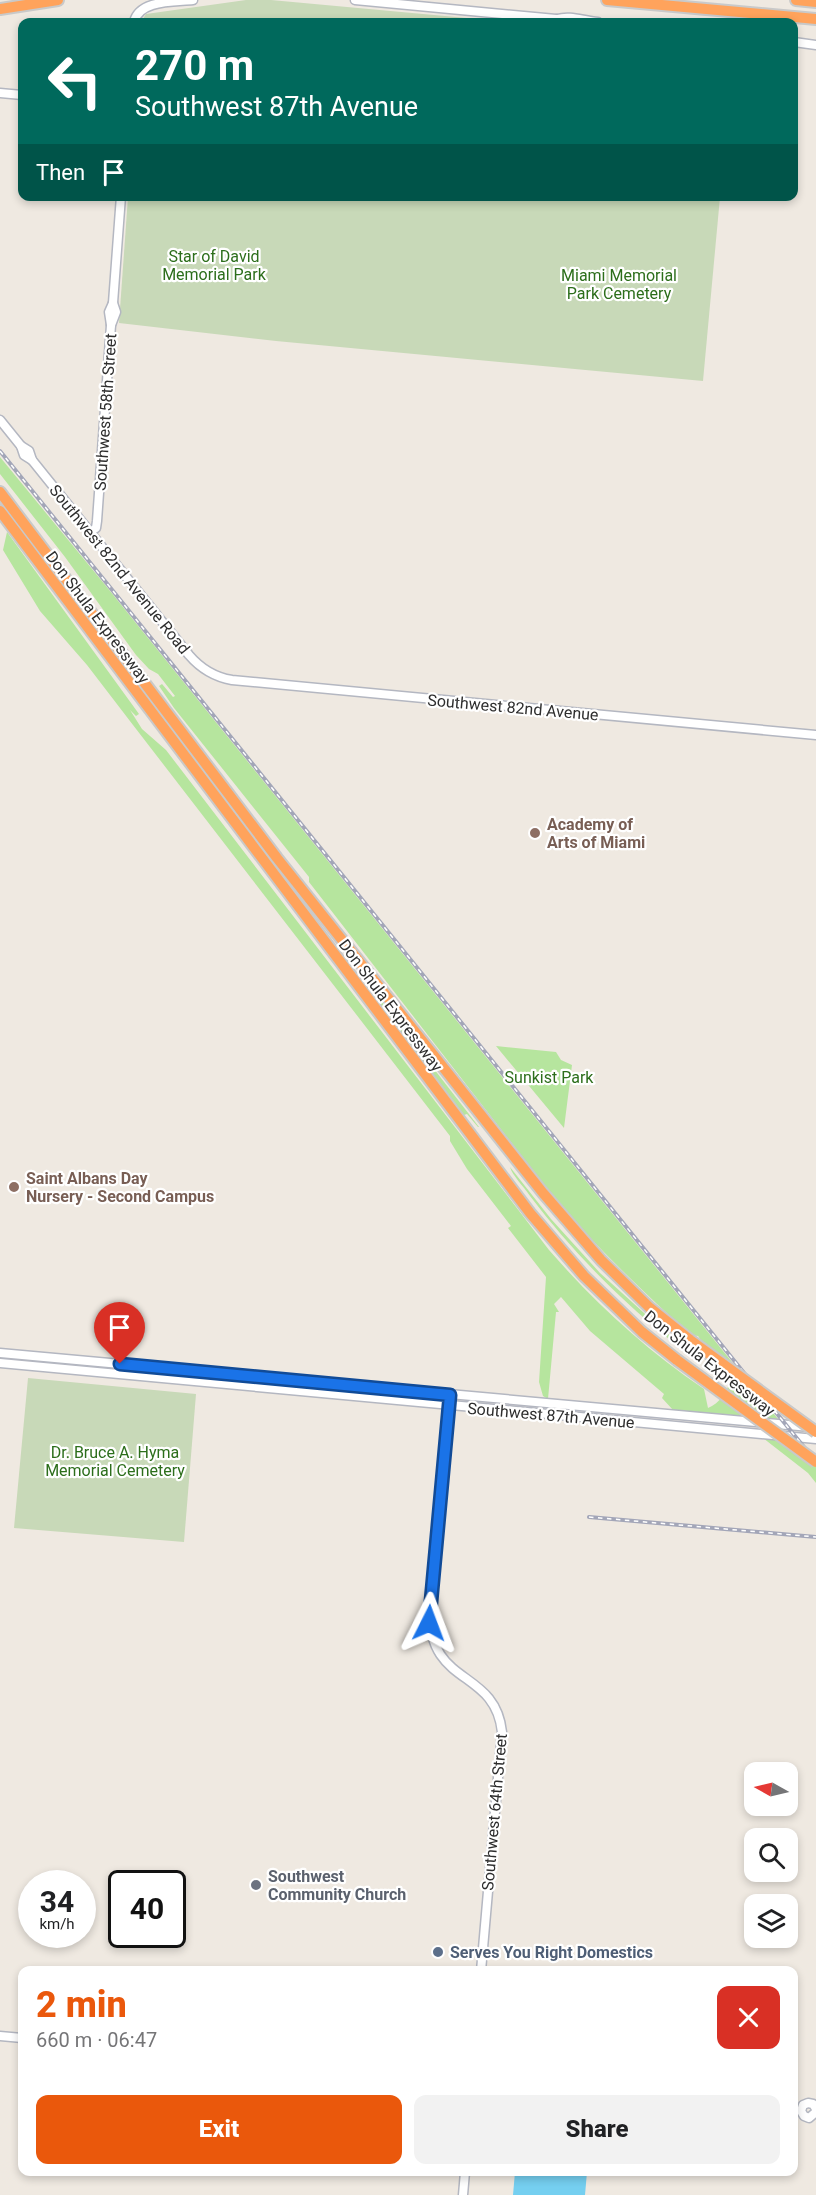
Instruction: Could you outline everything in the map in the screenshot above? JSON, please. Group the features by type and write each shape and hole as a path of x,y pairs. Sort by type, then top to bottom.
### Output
{"highway":[{"path":"0,9 58,0"},
{"path":"607,0 816,19"},
{"path":"796,0 816,2"},
{"name":"Don Shula Expressway","path":"0,492 277,858 543,1194 601,1260 650,1308 690,1340 816,1430"},
{"name":"Don Shula Expressway","path":"0,511 530,1213 584,1276 642,1332 816,1462"}],"street":[{"path":"136,18 141,9 153,5 193,0"},
{"path":"355,0 545,18"},
{"path":"798,41 816,40"},
{"path":"798,42 816,45"},
{"path":"0,93 18,95"},
{"name":"Southwest 58th Street","path":"90,532 96,528 97,521 111,325 109,312 113,303 121,201"},
{"name":"Southwest 82nd Avenue Road","path":"0,420 21,446 24,456 32,460 193,659 211,674"},
{"name":"Southwest 82nd Avenue","path":"211,674 232,680 816,735"},
{"name":"Southwest 87th Avenue","path":"0,1353 816,1430"},
{"name":"Southwest 87th Avenue","path":"0,1363 816,1439"},
{"path":"119,1374 120,1364"},
{"path":"177,1380 178,1369"},
{"path":"203,1382 204,1372"},
{"path":"256,1387 257,1377"},
{"path":"349,1396 350,1385"},
{"path":"426,1403 427,1392"},
{"name":"Southwest 64th Street","path":"450,1395 430,1630 433,1643 443,1661 490,1699 499,1716 502,1732 481,1966"},
{"path":"702,1428 703,1418"},
{"path":"0,2036 18,2038"},
{"path":"808,2103 816,2111 807,2118 798,2110 808,2103"},
{"path":"463,2195 465,2176"}],"green space":[{"path":"246,0 271,0 467,18 144,18 146,14"},
{"name":"Miami Memorial Park Cemetery","path":"128,201 720,201 703,381 276,341 119,323"},
{"path":"0,457 778,1419 673,1410 662,1398 664,1394 590,1331 561,1297 554,1304 559,1312 556,1312 548,1399 543,1396 539,1382 546,1277 508,1228 511,1226 467,1169 450,1141 450,1136 87,665 40,611 3,550 7,532 139,714 136,716 130,710 142,729 166,750 549,1250 622,1325 704,1389 708,1408 722,1397 730,1380 698,1336 691,1335 637,1285 552,1195 309,882 309,877 174,708 159,686 162,684 173,697 175,696 158,674 149,669 136,655 65,557 0,474"},
{"path":"382,1002 479,1127 467,1114 464,1115 382,1008 380,1005"},
{"name":"Sunkist Park","path":"496,1046 556,1052 561,1060 572,1065 564,1128"},
{"path":"510,1167 551,1219 600,1273 665,1332 686,1346 683,1350 641,1316 583,1259 547,1217"},
{"name":"Dr. Bruce A. Hyma Memorial Cemetery","path":"28,1378 196,1394 184,1542 14,1528"},
{"path":"763,1438 793,1441 816,1467 816,1483 808,1473"}],"water":[{"path":"515,2176 587,2176 585,2195 513,2195"}],"railway":[{"path":"0,451 816,1462"},
{"path":"589,1517 816,1537"}],"place":[{"name":"Academy of Arts of Miami","path":"535,833"},
{"name":"Saint Albans Day Nursery - Second Campus","path":"14,1187"},
{"name":"Southwest Community Church","path":"256,1885"},
{"name":"Serves You Right Domestics","path":"438,1952"}],"route":[{"path":"120,1364 450,1395 429,1623"}],"park label":[{"name":"Star of David Memorial Park","path":"214,265"}]}
